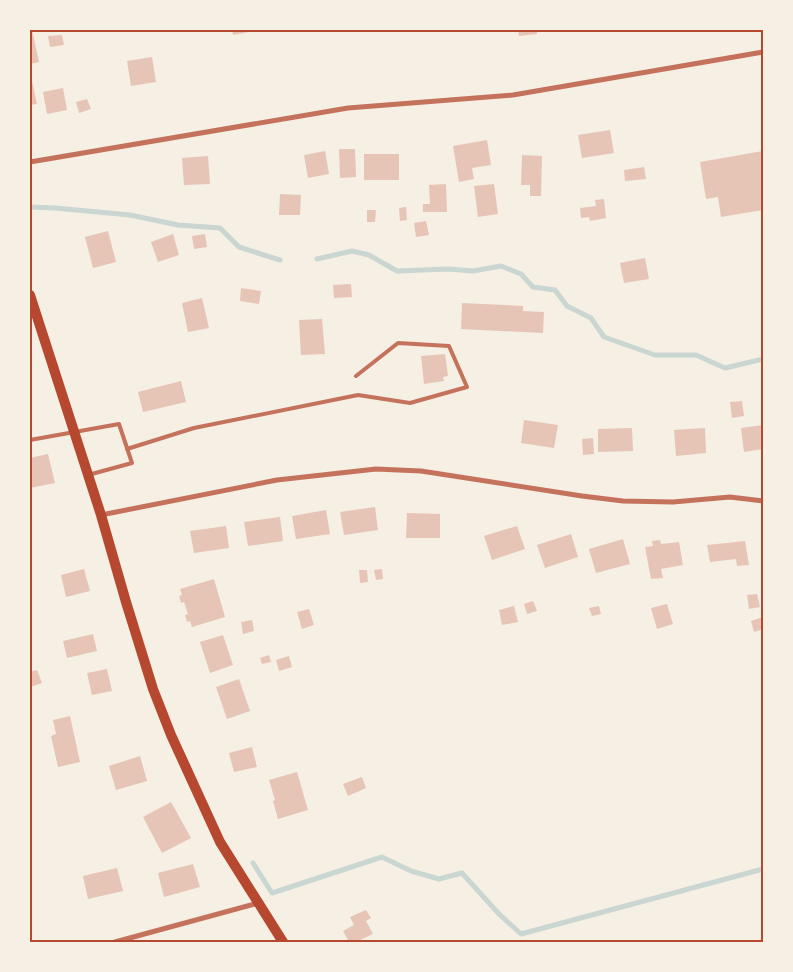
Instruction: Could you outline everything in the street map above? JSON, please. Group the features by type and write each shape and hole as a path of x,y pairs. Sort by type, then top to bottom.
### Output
{"main road":[{"path":"30,295 101,515 153,689 220,842 283,942"}],"street":[{"path":"30,162 348,108 513,95 763,52"},
{"path":"101,515 277,480 376,469 420,471 623,501 673,502 730,497 763,501"},
{"path":"115,942 259,903"}],"lane":[{"path":"128,449 194,428 358,395 410,403 467,387 449,346 429,344 398,343 356,376"},
{"path":"30,440 119,424 132,463 88,475"}],"building":[{"path":"30,30 32,30 39,62 30,64"},
{"path":"232,30 254,30 254,31 233,35"},
{"path":"518,30 537,30 537,34 519,36"},
{"path":"62,35 64,45 50,47 48,36"},
{"path":"152,57 156,82 131,86 127,61"},
{"path":"30,81 32,81 37,104 30,105"},
{"path":"63,88 67,110 47,114 43,92"},
{"path":"87,99 91,109 79,113 76,102"},
{"path":"610,130 614,153 582,158 578,135"},
{"path":"487,140 491,165 472,168 474,179 459,182 453,146"},
{"path":"339,149 355,149 356,177 340,178"},
{"path":"325,151 329,174 308,178 304,155"},
{"path":"763,151 763,210 721,217 718,197 706,199 700,162"},
{"path":"364,154 399,154 399,180 364,180"},
{"path":"522,155 542,156 541,196 530,196 530,185 521,185"},
{"path":"208,156 210,184 184,185 182,158"},
{"path":"644,167 646,179 625,181 624,170"},
{"path":"446,184 447,212 423,212 423,204 430,204 429,185"},
{"path":"494,184 498,214 478,217 474,186"},
{"path":"280,194 301,195 300,215 279,215"},
{"path":"604,199 606,218 590,221 589,217 581,218 580,208 596,206 595,200"},
{"path":"406,207 407,220 400,221 399,208"},
{"path":"367,210 376,210 375,222 367,222"},
{"path":"426,221 429,235 416,237 414,223"},
{"path":"108,231 116,262 93,268 85,237"},
{"path":"173,234 179,255 158,262 151,242"},
{"path":"205,234 207,247 194,249 192,236"},
{"path":"645,258 649,279 624,283 620,263"},
{"path":"351,284 352,297 334,298 333,285"},
{"path":"241,288 261,291 259,304 240,301"},
{"path":"202,298 209,328 188,332 182,303"},
{"path":"462,303 523,306 523,311 544,312 543,333 461,329"},
{"path":"322,319 325,354 301,355 299,320"},
{"path":"445,354 448,376 443,377 444,381 424,384 421,356"},
{"path":"181,381 186,402 143,412 138,392"},
{"path":"742,401 744,416 732,418 730,402"},
{"path":"524,420 558,425 554,448 521,443"},
{"path":"763,425 763,449 744,452 741,428"},
{"path":"632,428 633,451 598,452 598,429"},
{"path":"705,428 706,453 676,456 674,430"},
{"path":"593,438 594,454 583,455 582,439"},
{"path":"48,454 55,483 30,488 30,458"},
{"path":"375,507 378,530 344,535 340,512"},
{"path":"326,510 330,534 296,539 292,516"},
{"path":"407,513 440,514 440,538 406,538"},
{"path":"280,517 283,541 248,546 244,522"},
{"path":"226,526 229,548 194,553 190,531"},
{"path":"517,526 525,549 492,560 484,536"},
{"path":"571,534 578,557 545,568 537,545"},
{"path":"623,539 630,564 596,573 589,549"},
{"path":"660,540 661,544 679,542 683,565 661,569 663,578 651,579 645,547 653,546 652,541"},
{"path":"745,541 749,565 737,566 736,559 710,562 707,545"},
{"path":"84,569 90,591 66,597 61,575"},
{"path":"382,569 383,579 376,580 374,570"},
{"path":"359,570 367,570 368,582 360,583"},
{"path":"214,579 225,617 192,627 190,621 187,622 185,615 188,614 184,602 181,603 179,596 182,595 180,589"},
{"path":"757,594 760,607 749,609 747,595"},
{"path":"533,601 537,611 527,614 524,604"},
{"path":"667,604 673,624 657,629 651,608"},
{"path":"514,606 518,622 502,625 499,610"},
{"path":"599,606 601,614 592,616 589,608"},
{"path":"309,609 314,625 302,629 297,612"},
{"path":"763,617 763,629 754,632 751,621"},
{"path":"252,620 254,631 243,634 241,622"},
{"path":"93,634 97,651 67,658 63,641"},
{"path":"223,635 233,665 210,673 200,642"},
{"path":"269,655 271,662 262,664 260,658"},
{"path":"289,656 292,667 279,671 276,660"},
{"path":"107,669 112,691 92,695 87,673"},
{"path":"37,670 42,683 30,687 30,672"},
{"path":"239,679 250,711 227,719 216,687"},
{"path":"70,716 80,762 58,767 51,736 56,734 53,720"},
{"path":"252,747 257,767 234,772 229,753"},
{"path":"140,756 147,781 116,790 109,766"},
{"path":"297,772 308,810 278,819 269,780"},
{"path":"362,777 366,788 348,796 343,784"},
{"path":"171,802 191,838 162,853 143,817"},
{"path":"193,864 200,887 164,897 158,873"},
{"path":"117,868 123,891 88,899 83,876"},
{"path":"366,910 371,918 366,921 373,934 356,942 349,942 343,931 354,925 350,917"}],"waterway":[{"path":"30,207 130,215 178,225 220,228 239,247 280,260"},
{"path":"317,259 352,251 369,255 397,271 449,269 473,271 501,266 521,274 533,287 555,290 567,306 591,318 604,337 655,355 696,355 725,368 763,359"},
{"path":"253,863 272,893 382,857 411,871 439,879 462,873 499,914 521,934 763,869"}]}
